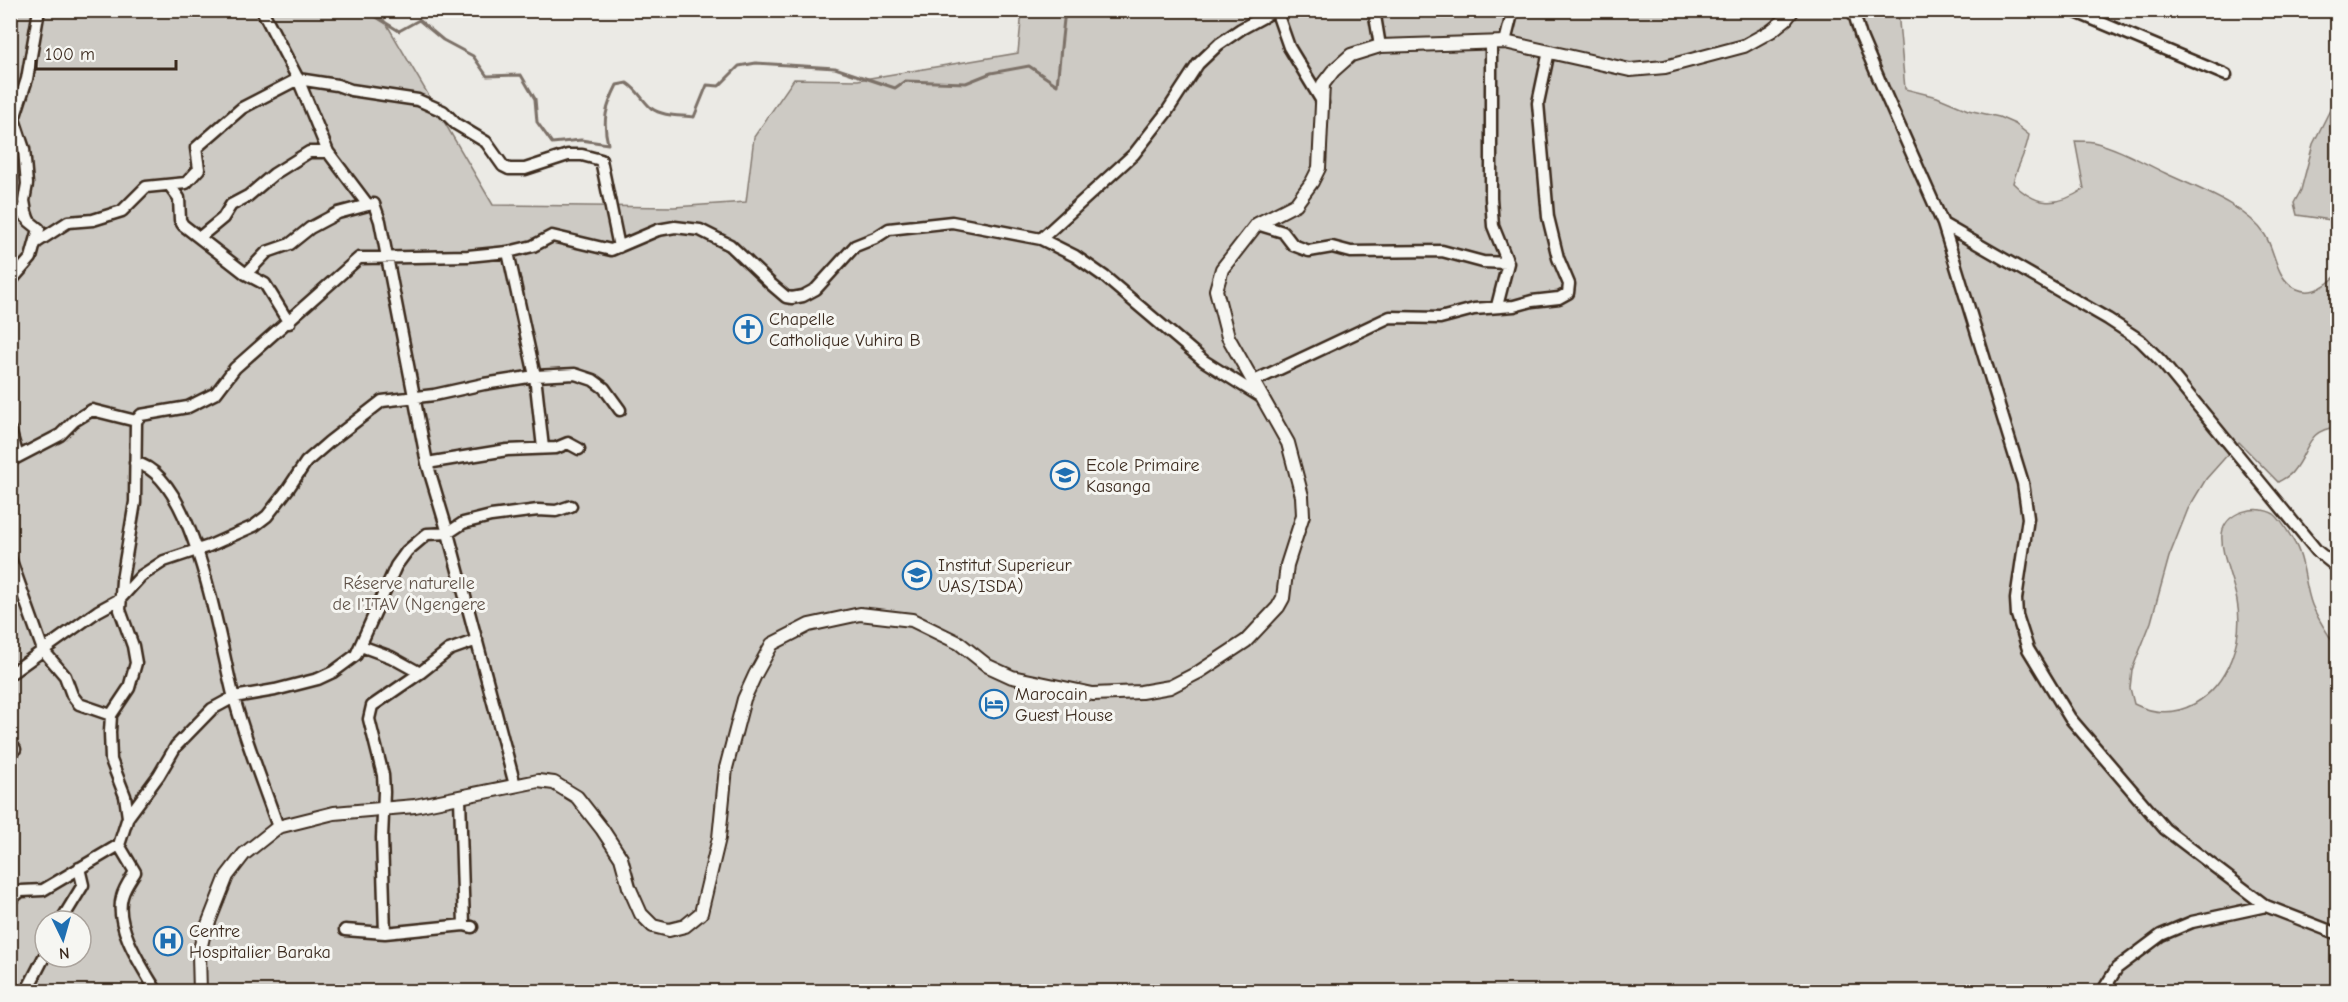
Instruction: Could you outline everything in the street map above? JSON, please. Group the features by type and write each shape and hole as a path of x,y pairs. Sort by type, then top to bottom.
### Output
{"street":[{"path":"29,221 24,201 27,184 24,149 12,119 27,79 39,10"},
{"path":"262,10 298,79 328,152 368,205"},
{"path":"1374,10 1380,46"},
{"path":"1505,42 1513,10"},
{"path":"200,992 199,954 203,937 227,876 243,854 278,827 334,813 384,809 460,798 538,781 554,783 577,797 621,858 628,887 641,914 652,926 669,930 685,926 701,913 719,838 726,768 744,699 772,644 809,625 860,614 912,620 959,643 988,666 1012,677 1093,694 1142,692 1170,687 1198,672 1245,641 1278,607 1283,598 1287,565 1302,515 1302,496 1288,443 1228,337 1216,290 1222,269 1257,224 1296,204 1312,182 1319,168 1323,84 1333,71 1351,55 1380,46 1505,42 1630,70 1665,67 1744,46 1771,31 1793,10"},
{"path":"1853,10 1861,37 1943,224 2004,416 2025,491 2028,518 2016,598 2017,615 2028,649 2070,718 2165,829 2266,906 2337,934"},
{"path":"2071,10 2084,13 2226,75"},
{"path":"1041,239 1134,154 1166,113 1198,64 1233,34 1256,20 1276,11 1289,47 1323,104"},
{"path":"1491,43 1492,217 1493,226 1508,263 1497,306"},
{"path":"1252,382 1390,316 1440,318 1474,309 1514,306 1559,298 1568,293 1569,284 1558,258 1548,217 1538,103 1549,51"},
{"path":"37,242 68,222 93,220 122,211 146,187 186,183 199,169 196,148 242,108 298,79 418,100 442,111 456,124 486,142 503,166 509,169 525,169 568,155 582,154 601,160 619,247"},
{"path":"200,237 223,218 231,206 248,196 274,174 309,152 328,152"},
{"path":"170,186 179,198 180,220 183,225 246,274 265,284 289,322"},
{"path":"10,203 39,229 31,258 10,282"},
{"path":"246,274 267,252 290,244 310,228 338,213 374,204 387,258 427,463 448,533 515,785"},
{"path":"128,817 125,796 111,760 111,715 129,688 136,663 133,646 122,619 120,599 135,502 136,421 141,415 188,407 216,393 235,369 359,258 468,256 508,252 533,246 552,236 610,250 658,230 675,227 700,230 730,245 786,297 792,298 803,296 816,289 855,246 889,229 952,222 1041,239 1075,256 1105,277 1204,361 1261,397"},
{"path":"1257,224 1283,232 1293,245 1309,251 1332,247 1351,252 1442,251 1483,262 1508,263"},
{"path":"1943,224 2140,339 2161,361 2317,551 2337,568"},
{"path":"508,252 535,376 543,448"},
{"path":"10,674 120,599 141,576 164,561 254,526 267,516 306,462 328,442 382,401 414,398 535,376 575,374 593,380 604,388 620,410"},
{"path":"10,430 14,459 60,435 74,421 92,410 136,421"},
{"path":"427,463 507,450 556,448 568,443 579,449"},
{"path":"135,463 146,465 159,478 186,519 198,549 247,744 278,827"},
{"path":"10,900 21,891 43,890 119,845 128,817 159,775 176,746 212,709 234,697 318,679 356,655 378,603 406,551 427,534 448,533 463,523 491,516 538,510 556,511 572,506"},
{"path":"10,558 43,650 61,671 72,695 79,704 111,715"},
{"path":"385,933 383,775 369,719 372,706 420,674 448,650 477,640"},
{"path":"361,646 391,657 420,674"},
{"path":"10,743 15,749 10,753"},
{"path":"345,930 385,933 468,926 460,798"},
{"path":"119,845 135,872 121,900 120,917 133,951 157,992"},
{"path":"68,909 83,885 79,868"},
{"path":"2102,992 2117,968 2161,934 2192,921 2266,906"},
{"path":"26,992 38,969"}],"green space":[{"name":"Réserve naturelle de l'ITAV (Ngengere","path":"10,11 379,11 493,205 674,207 746,202 754,137 794,79 858,80 1018,53 1022,11 1898,11 1905,89 1937,97 1968,110 1999,117 2015,124 2029,135 2013,183 2030,197 2047,202 2056,201 2084,189 2075,141 2093,142 2121,152 2205,191 2246,215 2265,235 2284,279 2297,289 2314,290 2324,286 2337,275 2337,427 2319,432 2310,442 2292,473 2278,482 2239,442 2206,479 2188,509 2169,557 2151,622 2132,670 2130,688 2134,704 2149,710 2164,712 2179,710 2194,704 2216,685 2225,672 2236,645 2239,615 2222,542 2224,526 2235,515 2251,510 2274,514 2297,547 2312,605 2337,649 2337,991 11,991"},
{"path":"2337,96 2337,223 2297,215 2294,203 2301,190 2313,144"}],"waterway":[{"path":"365,10 399,31 419,20 443,40 473,56 487,76 521,75 535,99 537,122 552,143 581,140 608,144 605,128 606,114 617,85 627,83 656,111 694,117 707,85 719,86 739,66 756,63 835,68 895,88 905,81 966,83 991,73 1029,66 1057,85"},
{"path":"1057,85 1065,10"}],"place":[{"name":"Chapelle Catholique Vuhira B","path":"748,329"},
{"name":"Ecole Primaire Kasanga","path":"1065,475"},
{"name":"Institut Superieur UAS/ISDA)","path":"917,575"},
{"name":"Marocain Guest House","path":"994,704"},
{"name":"Centre Hospitalier Baraka","path":"168,941"}]}
